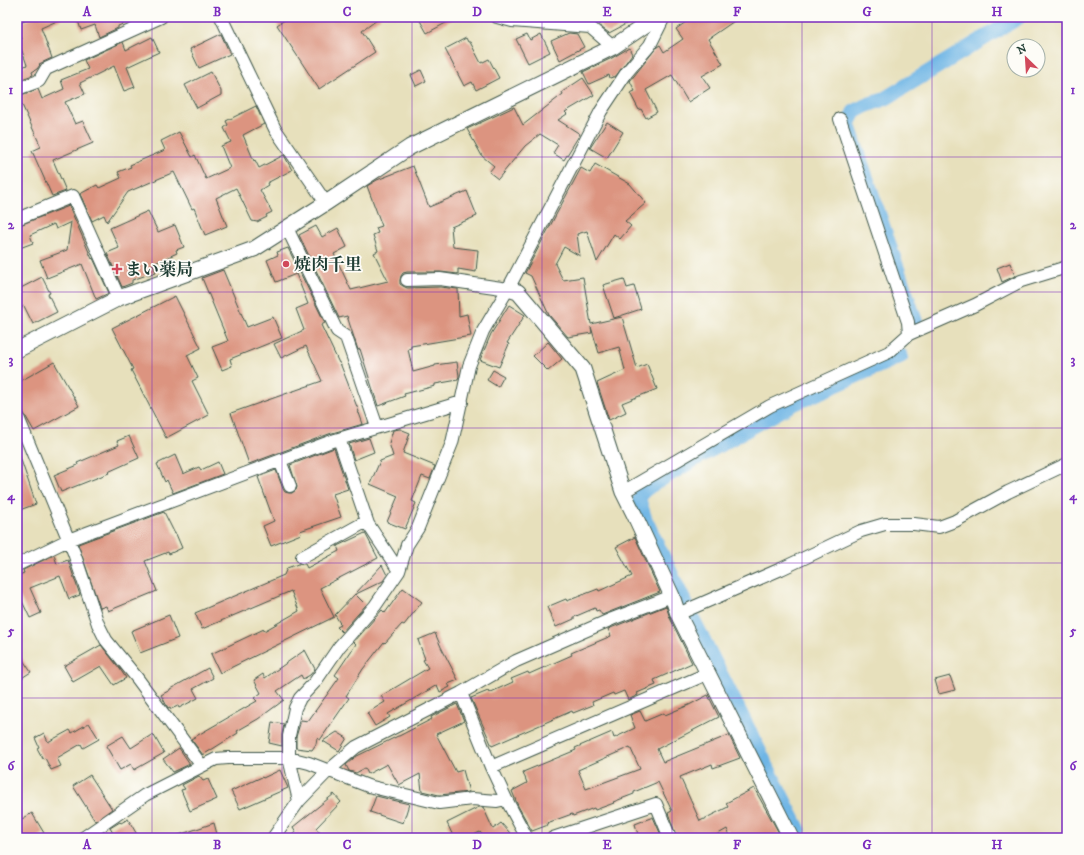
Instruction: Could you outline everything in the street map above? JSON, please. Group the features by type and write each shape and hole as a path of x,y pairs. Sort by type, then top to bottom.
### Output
{"street":[{"path":"17,89 39,81 46,69 161,17"},
{"path":"221,17 275,128 326,203"},
{"path":"497,17 512,21 590,27 613,47"},
{"path":"17,350 119,298 254,249 326,203 410,146 613,47 658,17"},
{"path":"299,801 289,758 289,736 295,708 300,698 315,682 339,647 375,606 400,571 407,545 418,528 452,443 469,366 483,331 508,289 601,111 627,72 650,45 664,17"},
{"path":"840,120 908,322 909,334"},
{"path":"17,219 73,196 119,298"},
{"path":"287,228 337,331 346,337 377,428"},
{"path":"623,492 770,406 889,352 909,334 974,305 1021,281 1067,266"},
{"path":"406,280 440,279 508,289 518,292 583,369 623,492 672,596 678,614 791,838"},
{"path":"17,565 68,540 339,439 462,402"},
{"path":"17,414 68,540 98,624 106,640 137,678 202,766"},
{"path":"339,439 367,521 400,571"},
{"path":"280,461 290,486"},
{"path":"678,614 781,569 860,531 885,524 914,524 939,527 955,521 1008,492 1067,464"},
{"path":"302,557 367,521"},
{"path":"273,838 299,801 328,770 356,747 460,693 516,660 612,619 672,596"},
{"path":"490,766 709,673"},
{"path":"460,693 490,766 527,838"},
{"path":"83,838 145,795 216,759 289,758 309,763 368,786 439,803 472,799 496,801 506,799"},
{"path":"553,838 656,804 670,838"}],"building":[{"path":"34,17 66,17 41,28 52,58 39,64 40,65 37,69 32,72 33,75 19,80 17,76 17,69 27,65 18,40 21,39 17,24"},
{"path":"77,17 139,18 118,26 118,28 99,37 95,25 81,30"},
{"path":"289,17 381,17 362,31 375,52 319,89 277,25"},
{"path":"418,17 457,17 427,33"},
{"path":"596,17 639,17 609,33 602,28"},
{"path":"693,17 740,17 708,39 723,64 702,76 710,88 688,102 672,75 646,90 657,112 646,118 641,109 639,110 630,93 635,91 630,81 657,47 660,45 664,52 683,39 676,29"},
{"path":"569,33 577,34 584,47 560,60 551,41"},
{"path":"221,34 230,54 199,68 190,49"},
{"path":"527,34 530,40 541,34 550,52 528,63 516,39"},
{"path":"152,37 159,52 127,67 135,87 124,91 114,66 80,83 85,94 65,102 75,124 83,121 93,143 53,160 66,191 52,196 32,151 41,147 18,96 38,89 42,99 64,89 61,80 88,69 84,60 123,42 126,50"},
{"path":"466,38 468,42 470,42 481,63 489,59 499,78 476,90 472,82 464,86 445,49"},
{"path":"629,48 632,54 616,76 610,78 609,75 589,84 583,72"},
{"path":"421,70 426,81 416,86 411,75"},
{"path":"211,72 221,91 221,95 197,108 185,85"},
{"path":"583,78 594,95 565,112 567,114 558,120 580,134 564,160 553,153 558,145 540,134 525,146 498,179 489,172 494,166 482,156 467,129 514,107 523,125 563,94 562,92"},
{"path":"256,106 264,124 243,135 254,161 255,160 259,168 284,155 292,170 267,183 268,185 260,190 272,212 266,215 267,217 257,222 252,221 236,188 216,198 227,226 205,235 194,208 192,209 174,172 128,192 107,222 104,215 92,221 80,194 97,185 99,188 121,178 118,172 131,167 130,165 165,150 161,141 179,132 192,157 195,155 206,179 230,168 221,146 231,142 224,128 228,125 226,121"},
{"path":"607,122 623,132 607,158 590,148"},
{"path":"595,164 630,184 646,203 625,221 631,226 620,239 614,234 597,262 587,231 577,234 580,256 564,247 555,264 563,280 583,277 591,324 622,317 637,368 647,364 657,389 622,403 626,412 609,420 597,383 625,370 619,347 599,353 591,327 592,333 568,337 549,315 531,276 525,273 581,168 590,173"},
{"path":"413,166 429,207 467,191 477,216 451,227 453,247 478,250 476,272 458,269 458,274 440,272 407,272 403,273 401,276 400,284 407,288 440,287 458,289 459,316 467,314 471,336 411,346 411,348 408,349 413,372 435,365 457,362 459,376 458,380 435,384 435,386 404,394 405,396 378,406 360,349 358,350 347,316 339,318 299,235 316,226 322,237 338,228 347,247 334,254 351,290 388,281 374,253 378,251 373,235 378,233 376,228 382,226 367,186 377,180"},
{"path":"69,206 92,259 93,258 109,293 96,299 82,264 47,278 40,260 67,250 71,222 56,229 54,224 30,235 33,243 17,249 17,226"},
{"path":"148,211 158,232 175,225 184,247 176,250 177,253 153,264 156,272 132,280 132,283 122,287 107,253 119,248 110,228"},
{"path":"288,248 325,323 321,325 340,363 359,412 357,413 359,413 363,424 329,434 249,464 231,413 322,381 306,346 281,358 274,344 304,330 296,309 308,304 296,274 276,282 267,260 278,255 277,252"},
{"path":"1010,263 1015,276 1002,282 997,268"},
{"path":"223,270 247,327 273,317 282,338 230,359 232,366 222,370 212,347 228,341 202,278"},
{"path":"42,277 57,312 33,324 24,306 21,308 17,299 17,290"},
{"path":"624,279 627,288 634,286 641,309 614,318 603,285"},
{"path":"175,296 201,348 187,355 198,378 192,381 209,415 166,438 131,370 133,369 112,328"},
{"path":"509,305 525,315 507,343 509,344 499,367 480,360 491,334"},
{"path":"548,342 562,359 548,371 533,356"},
{"path":"54,362 79,406 34,431 17,401 17,383"},
{"path":"493,370 504,376 498,387 487,380"},
{"path":"400,429 410,433 403,453 435,466 430,479 422,476 412,501 416,503 405,529 387,522 398,496 370,484 380,461 393,456 389,443 393,430"},
{"path":"129,436 139,458 108,472 109,473 61,492 54,475 78,465 77,463 119,445 117,441"},
{"path":"369,438 374,452 354,460 349,444"},
{"path":"334,448 348,489 333,494 341,517 300,531 301,534 271,546 263,526 274,521 258,477 276,470 285,492 292,493 297,487 290,465"},
{"path":"19,454 36,504 17,511 17,455"},
{"path":"175,455 183,474 199,467 201,470 218,462 223,474 173,493 167,480 165,482 157,464"},
{"path":"164,512 182,548 169,554 168,552 145,561 157,591 108,611 106,606 100,608 78,544"},
{"path":"365,533 378,558 320,588 334,617 220,673 211,654 264,629 264,631 299,611 291,591 202,629 195,613 284,575 287,568 298,564 305,564 307,568 339,551 337,546"},
{"path":"635,537 660,592 602,615 599,610 596,611 595,608 556,627 547,607 566,599 567,601 598,589 599,591 632,576 616,547"},
{"path":"54,555 57,564 68,560 80,595 69,599 60,576 30,588 41,613 30,618 20,597 17,598 17,576 24,573 23,570"},
{"path":"382,565 387,575 383,581 356,594 356,593"},
{"path":"403,588 422,602 404,625 402,624 385,643 384,642 363,669 346,696 349,698 320,740 317,738 316,744 312,750 296,748 296,737 301,720 308,721 339,678 335,675 356,644 354,642 382,610 385,613"},
{"path":"355,594 366,605 342,632 337,627 341,625 335,615"},
{"path":"666,606 670,618 692,663 654,680 656,685 637,693 638,695 628,700 624,691 614,695 613,693 592,702 593,705 573,713 572,711 492,746 471,698 488,691 489,693 513,682 511,679 528,672 529,674 572,655 571,653 611,636 608,629"},
{"path":"169,615 178,638 140,653 131,631"},
{"path":"435,633 458,680 448,684 450,687 440,692 437,685 388,714 390,717 375,726 367,713 385,702 381,696 428,668 423,660 425,659 418,640"},
{"path":"101,645 126,678 114,685 101,666 73,682 64,666"},
{"path":"305,650 315,669 310,675 303,679 301,675 277,691 284,700 258,719 237,731 238,733 203,755 191,739 257,701 254,698 261,693 254,680 263,674 265,678"},
{"path":"17,651 31,672 17,681"},
{"path":"208,668 213,678 193,689 198,698 179,708 178,706 171,709 170,707 168,708 161,695"},
{"path":"950,676 955,690 939,694 935,680"},
{"path":"708,695 719,717 657,749 663,762 729,735 740,758 713,768 712,764 680,777 700,821 728,807 726,803 754,788 779,833 770,838 731,838 727,829 711,838 677,838 668,813 672,811 658,782 634,792 634,794 613,802 614,803 595,810 594,808 573,816 572,814 547,823 548,825 532,831 518,806 512,791 527,783 523,772 576,750 575,748 612,732 614,738 635,728 630,715 640,711 645,721 689,705","holes":["630,747 640,769 586,789 578,770"]},
{"path":"457,704 464,721 436,734 456,772 463,770 469,792 439,795 422,791 420,774 399,785 387,764 368,774 365,768 356,773 349,771 346,765 355,757 432,719 431,717"},
{"path":"272,722 284,724 282,746 269,743"},
{"path":"89,723 99,739 83,748 81,744 57,758 61,766 51,770 45,758 43,759 37,748 39,747 35,738 44,733 48,742 70,730 72,733"},
{"path":"337,732 347,738 339,751 323,741"},
{"path":"153,734 164,753 134,770 131,764 120,770 106,746 123,736 131,748"},
{"path":"179,748 190,764 173,772 163,759"},
{"path":"280,770 288,788 240,809 231,791"},
{"path":"90,775 112,809 95,821 73,786"},
{"path":"199,776 203,781 208,779 217,799 190,811 181,790 185,789 182,785"},
{"path":"334,794 341,802 316,828 324,838 288,838 296,832 293,827"},
{"path":"376,796 409,804 403,823 370,812"},
{"path":"479,807 483,807 493,829 501,823 510,833 503,838 482,838 484,837 480,832 467,838 454,838 447,823"},
{"path":"32,813 44,833 35,838 17,838 17,822"},
{"path":"653,817 661,835 653,838 639,838 635,824"},
{"path":"128,819 139,838 116,838 110,828"},
{"path":"214,823 218,838 177,838 176,836"}],"waterway":[{"path":"917,326 848,124 854,112 886,98 1019,17"},
{"path":"685,603 645,519 639,500 642,492 695,459 789,406 901,356"},
{"path":"692,617 799,830"}],"place":[{"name":"焼肉千里","path":"286,264"},
{"name":"まい薬局","path":"117,269"}]}
